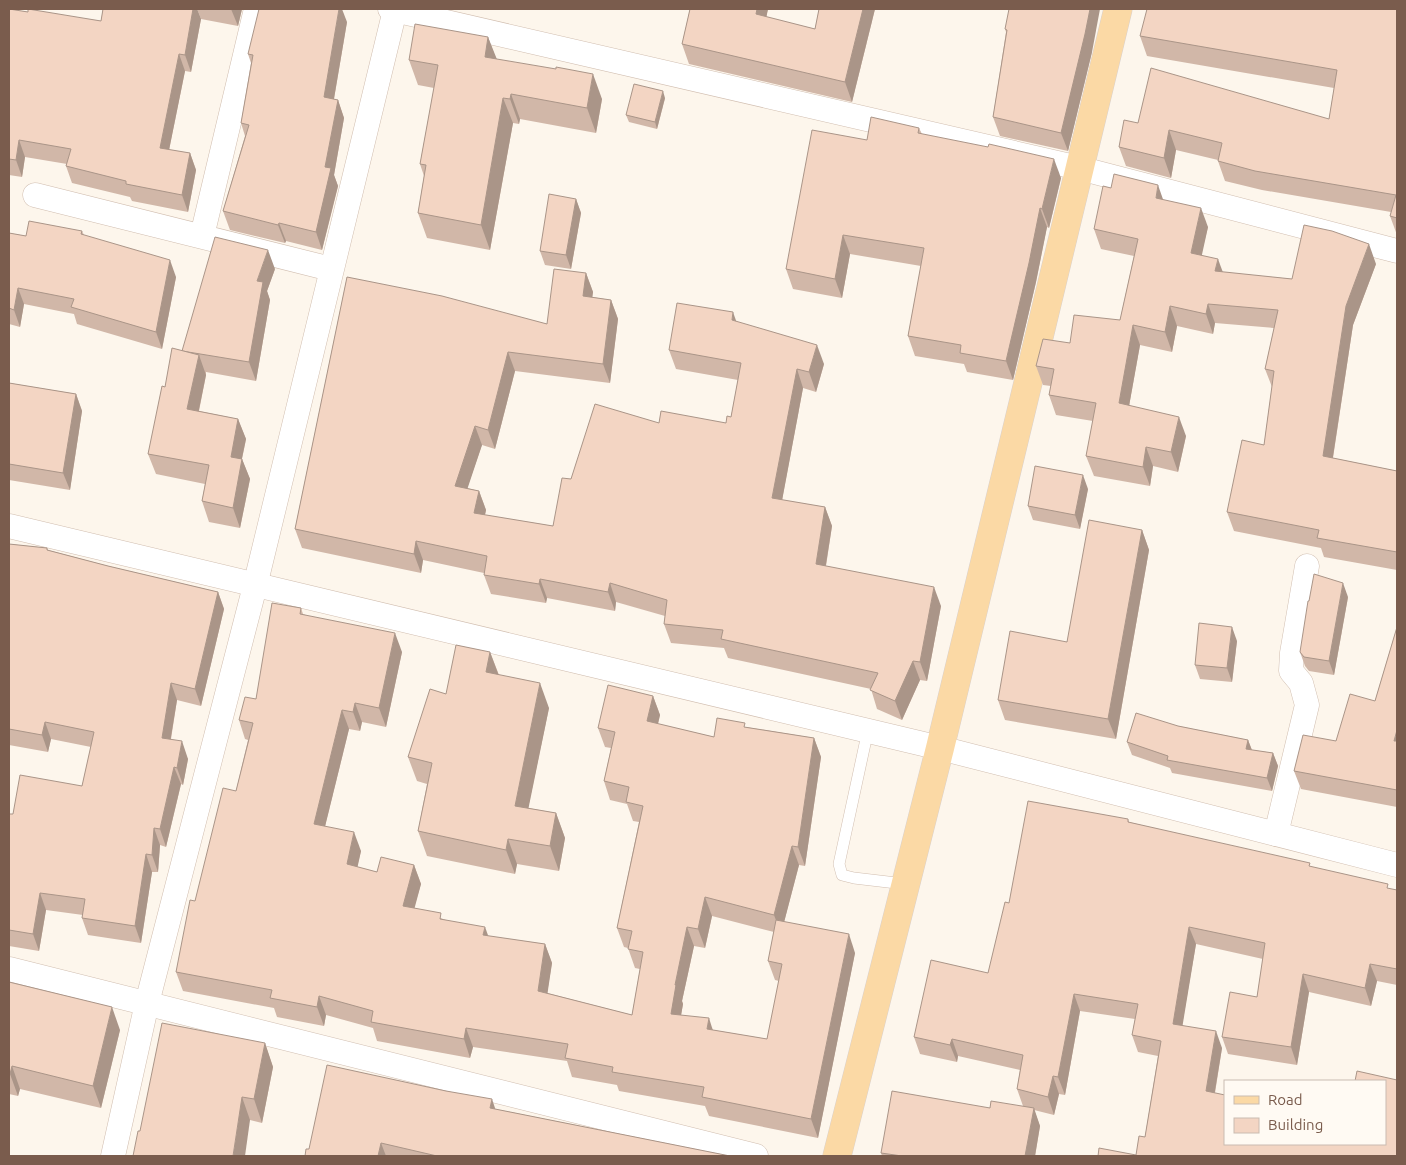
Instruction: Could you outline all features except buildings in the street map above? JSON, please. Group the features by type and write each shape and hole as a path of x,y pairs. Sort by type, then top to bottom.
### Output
{"main road":[{"path":"836,1156 940,748 1118,9"}],"street":[{"path":"202,236 256,9"},
{"path":"113,1156 147,1003 255,586 393,10 1079,168 1397,251"},
{"path":"35,195 332,269"},
{"path":"9,526 255,586 868,730 1397,865"},
{"path":"1276,834 1307,705 1301,683 1291,670 1292,653 1307,566"},
{"path":"9,969 756,1156"}],"lane":[{"path":"868,730 839,864 840,870 842,875 854,878 906,884"}]}
